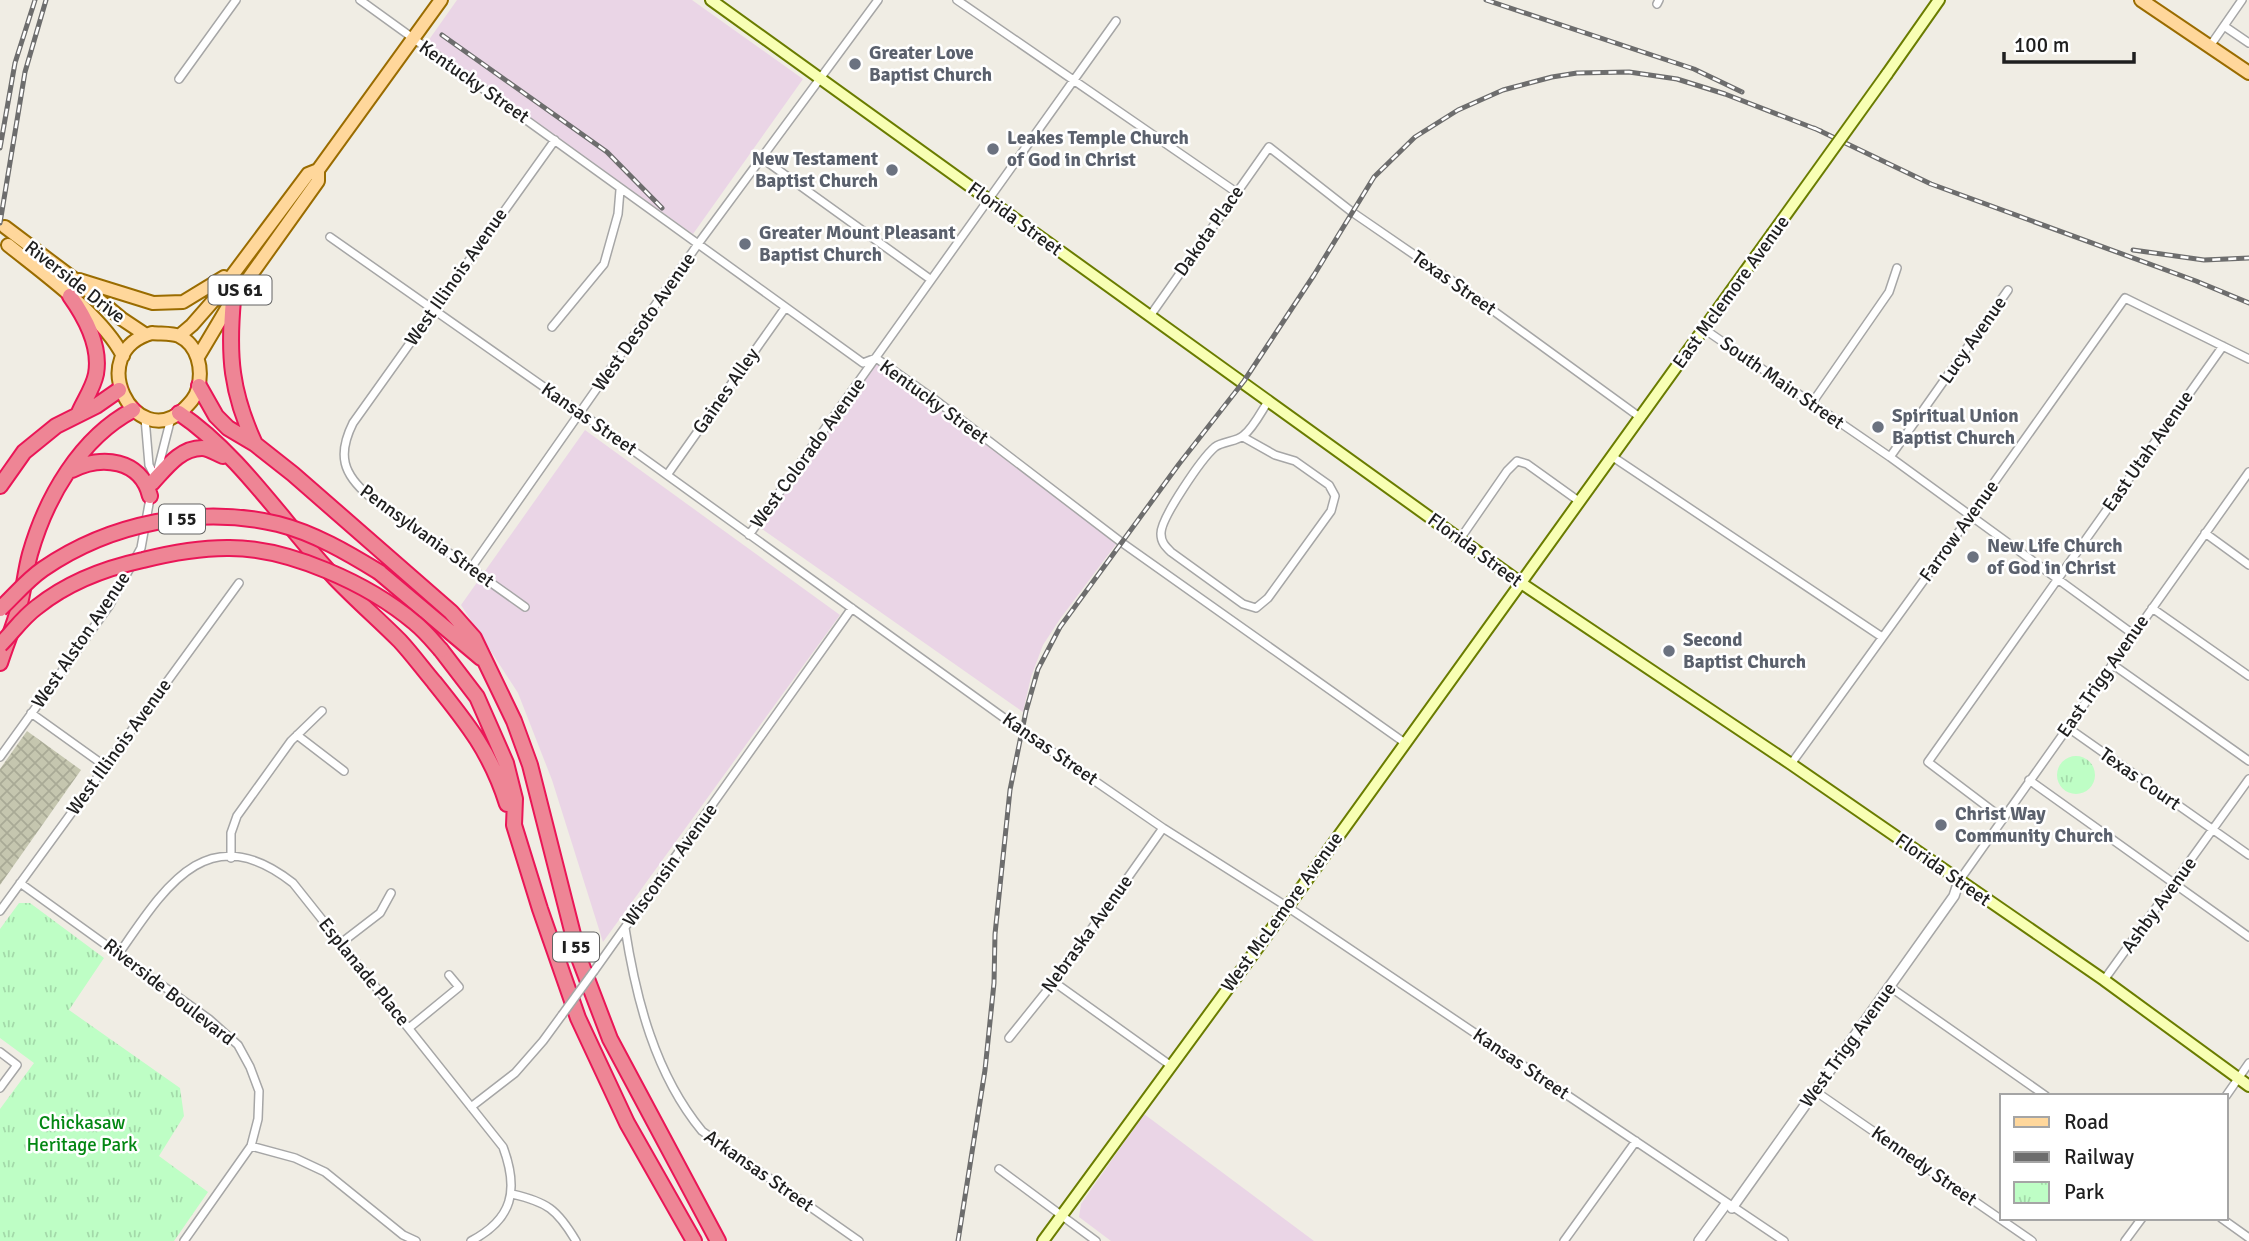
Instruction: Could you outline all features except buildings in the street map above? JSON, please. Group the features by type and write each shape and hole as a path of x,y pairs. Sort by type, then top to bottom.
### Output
{"highway":[{"path":"70,296 83,315 96,356 96,374 78,415"},
{"path":"233,300 229,340 231,367 242,416 255,444"},
{"path":"199,386 216,416 228,428 255,444 451,612 474,638 485,662"},
{"path":"0,486 24,452 56,426 120,390"},
{"path":"0,663 18,611 29,557 52,496 68,472 107,428 120,417 139,414"},
{"path":"175,415 201,428 268,499 335,579 402,643 475,733 499,780 514,825"},
{"path":"68,472 86,463 113,460 132,471 148,486 152,485 175,458 186,452 204,447 230,459"},
{"name":"I 55","path":"0,609 41,570 65,555 104,537 144,523 204,516 243,518 280,524 338,547 379,572 485,662 514,720 530,765 579,958 610,1038 718,1241"},
{"name":"I 55","path":"0,645 36,608 69,587 107,570 166,554 229,548 268,551 336,575 389,603 417,624 477,697 506,763 515,799 514,825 540,909 579,1018 627,1122 693,1239"}],"main road":[{"name":"US 61","path":"179,335 213,301 309,174 318,170 441,0"},
{"name":"Florida Street","path":"711,0 1521,583 1791,764 2104,980 2249,1086"},
{"name":"East Mclemore Avenue","path":"1521,583 1939,0"},
{"path":"2141,0 2249,73"},
{"name":"US 61","path":"198,357 233,300 318,181 318,170"},
{"name":"Riverside Drive","path":"5,227 146,335"},
{"name":"Riverside Drive","path":"8,244 70,296 115,340 123,356"},
{"path":"75,279 153,303 183,302 206,290 236,268"},
{"path":"152,333 179,335 195,349 198,357 200,380 196,396 175,415 139,414 126,402 120,390 118,376 123,356 140,337 152,333"},
{"name":"West McLemore Avenue","path":"1043,1241 1521,583"}],"street":[{"path":"179,79 236,0"},
{"name":"Kentucky Street","path":"360,0 863,363 876,358 934,399 1121,542 1405,743"},
{"name":"West Desoto Avenue","path":"471,568 698,244 878,0"},
{"path":"957,0 1236,192"},
{"path":"2213,48 2242,0"},
{"name":"West Colorado Avenue","path":"749,535 1116,21"},
{"path":"2224,26 2249,43"},
{"name":"West Illinois Avenue","path":"344,454 346,439 353,423 555,140"},
{"name":"Dakota Place","path":"1150,316 1269,147"},
{"name":"Texas Street","path":"1269,147 1352,212 1641,418"},
{"path":"763,159 930,279"},
{"path":"552,327 604,264 618,214 620,190"},
{"name":"Kansas Street","path":"330,237 581,413 1018,728 1163,828 1286,905 1784,1241"},
{"path":"1812,402 1889,292 1897,268"},
{"name":"Lucy Avenue","path":"1890,457 2008,290"},
{"name":"Farrow Avenue","path":"1791,764 2125,298 2223,346"},
{"name":"Gaines Alley","path":"667,475 785,308"},
{"name":"South Main Street","path":"1704,329 1890,457 2133,635"},
{"path":"2223,346 2249,359"},
{"name":"East Utah Avenue","path":"2002,818 1928,762 2223,346"},
{"path":"1243,437 1275,455 1295,461 1329,485 1335,496 1331,511 1268,598 1256,608 1242,604 1171,552 1163,544 1161,533 1166,515 1213,449 1222,443 1243,437 1269,400"},
{"name":"West Alston Avenue","path":"139,414 152,485"},
{"name":"West Alston Avenue","path":"0,757 108,606 141,548 152,485 175,415"},
{"name":"Pennsylvania Street","path":"344,454 347,471 359,488 525,607"},
{"path":"1613,457 1882,637"},
{"path":"1460,539 1507,471 1519,461 1580,502"},
{"name":"East Trigg Avenue","path":"1958,881 2249,472"},
{"path":"2242,482 2249,487"},
{"path":"2205,533 2249,565"},
{"name":"West Illinois Avenue","path":"0,911 239,583"},
{"name":"Wisconsin Avenue","path":"471,1107 515,1073 543,1041 852,608"},
{"path":"2152,608 2249,676"},
{"path":"2112,664 2249,761"},
{"path":"231,858 231,833 237,816 298,735 322,711"},
{"path":"31,713 105,766"},
{"name":"Texas Court","path":"2067,727 2213,830"},
{"path":"298,735 344,771"},
{"name":"Ashby Avenue","path":"2104,980 2249,779"},
{"path":"2029,780 2249,937"},
{"name":"Nebraska Avenue","path":"1009,1038 1054,982 1163,828"},
{"path":"2213,830 2249,855"},
{"name":"Esplanade Place","path":"120,952 172,881 189,868 214,858 249,858 274,868 293,883 503,1147 511,1168 512,1194"},
{"name":"West Trigg Avenue","path":"1699,1241 1729,1206 1890,987 1954,896 1958,881"},
{"name":"Riverside Boulevard","path":"20,883 209,1018 238,1045 250,1067 259,1091 258,1119 251,1146 184,1241"},
{"path":"341,943 380,913 391,893"},
{"name":"Arkansas Street","path":"625,928 641,1012 652,1042 685,1111 702,1131 859,1241"},
{"path":"409,1028 459,987 449,975"},
{"path":"1054,982 1170,1065"},
{"path":"1890,987 2043,1094"},
{"path":"0,1052 17,1065 0,1088"},
{"path":"2227,1094 2249,1063"},
{"name":"Kennedy Street","path":"1815,1091 2000,1219"},
{"path":"1564,1241 1636,1141"},
{"path":"251,1146 295,1158 325,1172 403,1235 416,1241"},
{"path":"999,1169 1097,1241"},
{"path":"471,1241 485,1233 503,1215 512,1194 553,1208 576,1241"},
{"name":"Kennedy Street","path":"2002,1220 2032,1241"},
{"path":"2129,1240 2141,1220"},
{"path":"2224,1220 2249,1238"}],"shaded area":[{"path":"457,0 692,0 803,79 693,234 426,44"},
{"path":"877,363 1117,543 1043,645 1031,677 1023,712 759,527"},
{"path":"585,430 840,615 603,942 552,780 518,693 461,605"},
{"path":"27,731 81,770 0,885 0,769"},
{"path":"1144,1114 1314,1241 1111,1241 1079,1217 1081,1204"}],"green space":[{"path":"2076,756 2089,762 2095,775 2089,788 2076,794 2063,788 2057,775 2063,762"},
{"name":"Chickasaw Heritage Park","path":"19,903 30,903 104,958 69,1010 180,1088 184,1116 159,1156 208,1192 174,1241 0,1241 0,1109 34,1063 0,1038 0,929"}],"railway":[{"path":"0,148 15,63 35,0"},
{"path":"0,223 25,72 46,0"},
{"path":"1486,0 1694,69 1742,92"},
{"path":"442,35 607,152 662,208"},
{"path":"958,1241 985,1070 994,983 995,934 1010,790 1026,711 1038,669 1060,627 1179,464 1244,381 1374,177 1415,137 1458,110 1503,90 1577,73 1629,72 1677,79 1725,94 1821,131"},
{"path":"1814,128 1931,184 2249,303"},
{"path":"2133,250 2204,260 2249,258"}],"place":[{"name":"Greater Love Baptist Church","path":"855,64"},
{"name":"Leakes Temple Church of God in Christ","path":"993,149"},
{"name":"New Testament Baptist Church","path":"892,170"},
{"name":"Greater Mount Pleasant Baptist Church","path":"745,244"},
{"name":"Spiritual Union Baptist Church","path":"1878,427"},
{"name":"New Life Church of God in Christ","path":"1973,557"},
{"name":"Second Baptist Church","path":"1669,651"},
{"name":"Christ Way Community Church","path":"1941,825"}]}
